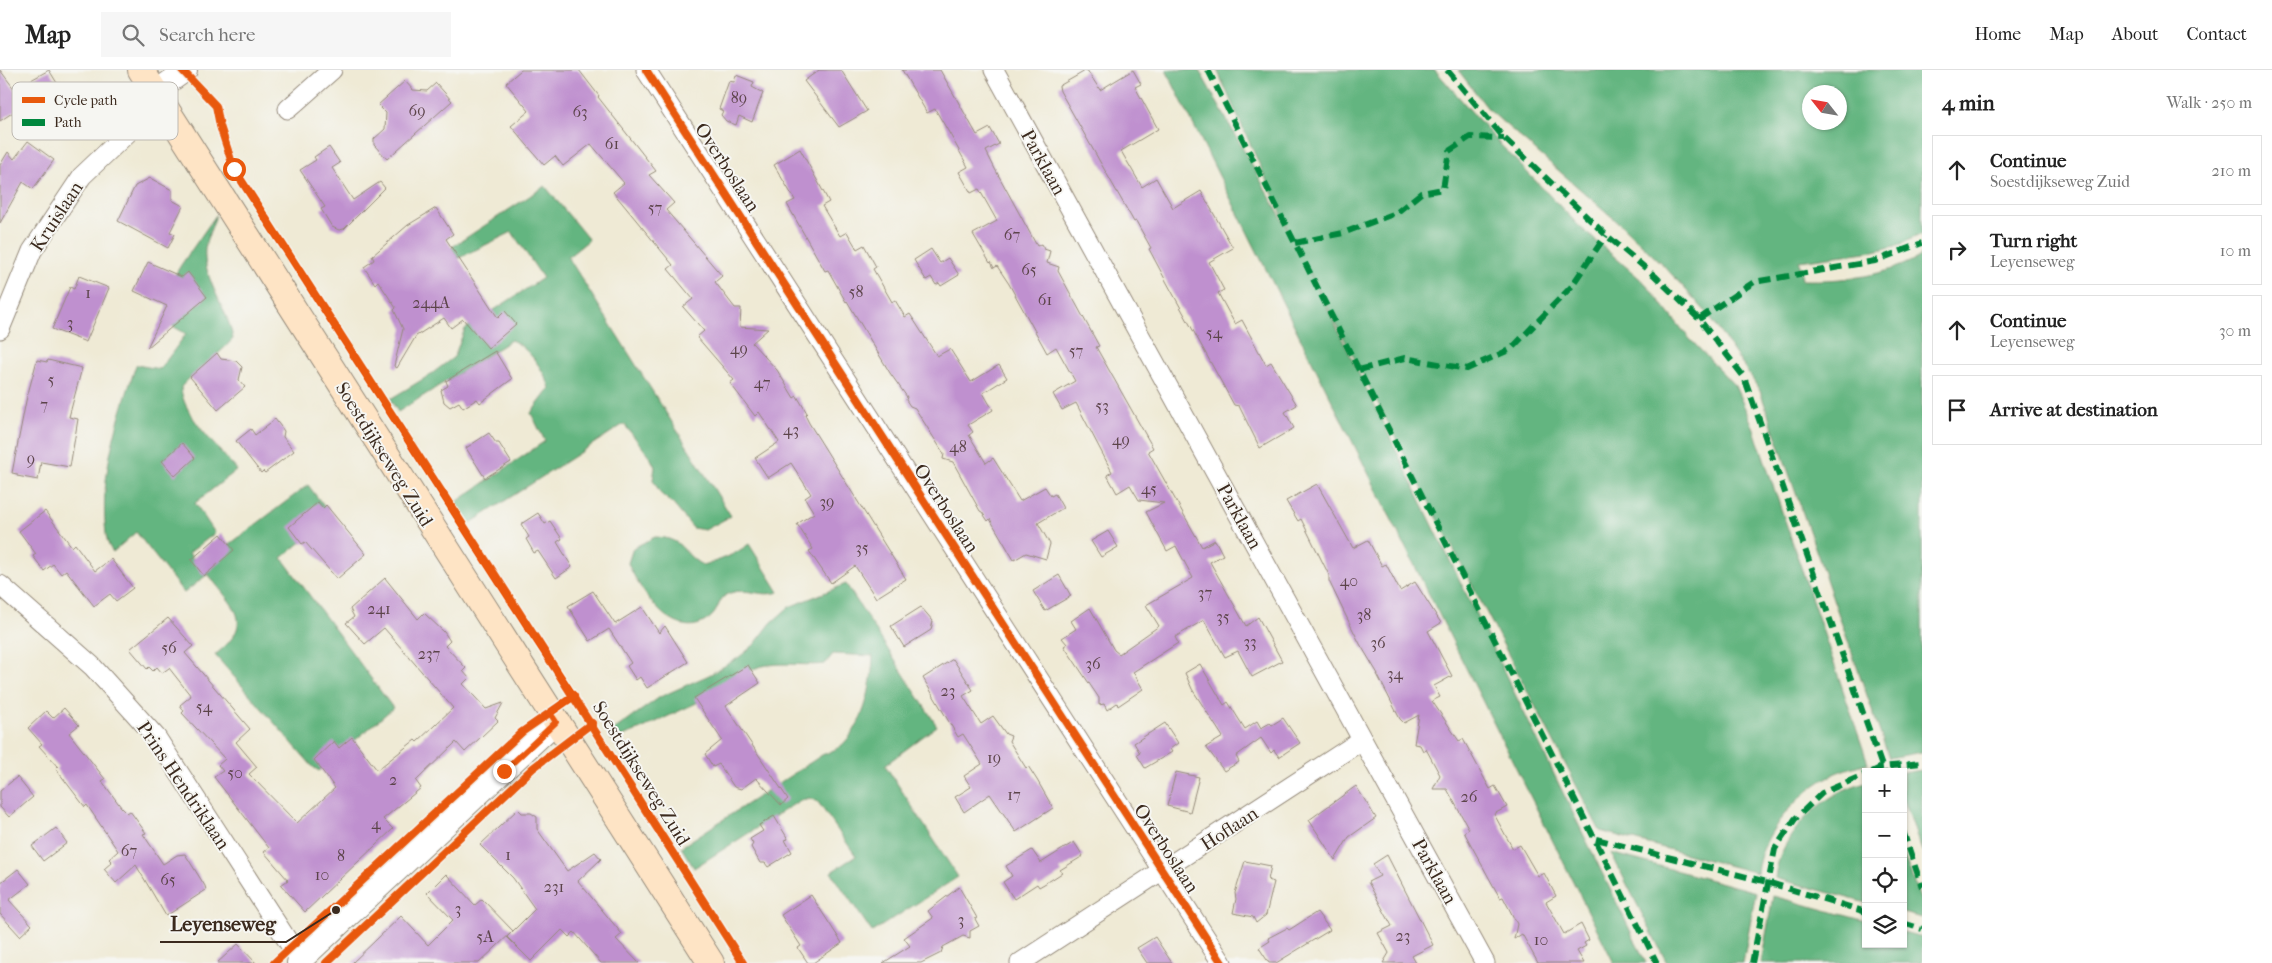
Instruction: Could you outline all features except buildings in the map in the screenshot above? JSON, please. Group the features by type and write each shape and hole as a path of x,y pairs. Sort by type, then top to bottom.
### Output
{"main road":[{"name":"Soestdijkseweg Zuid","path":"141,70 149,82"},
{"name":"Soestdijkseweg Zuid","path":"178,128 711,963"}],"street":[{"path":"169,82 186,70"},
{"path":"288,109 332,70"},
{"name":"Overboslaan","path":"646,70 1222,963"},
{"name":"Parklaan","path":"994,70 1485,963"},
{"name":"Kruislaan","path":"0,329 32,251 82,176 120,140"},
{"name":"Prins Hendriklaan","path":"0,584 92,666 156,737 300,962"},
{"path":"300,962 556,722"},
{"name":"Hoflaan","path":"1020,963 1362,740"}],"green space":[{"path":"1166,70 1199,70 1291,235 1217,70 1435,70 1500,144 1580,227 1646,284 1689,338 1735,386 1752,424 1868,763 1828,777 1792,806 1765,845 1757,873 1600,831 1308,269 1646,963 1614,963"},
{"path":"1458,70 1922,70 1922,234 1899,245 1874,251 1799,261 1802,280 1833,280 1879,273 1922,255 1922,752 1889,758 1760,391 1707,313 1665,267 1620,224 1489,110"},
{"path":"545,186 589,240 568,257 731,516 705,530 693,528 673,504 661,494 653,480 655,467 650,457 624,424 469,524 455,503 545,441 531,413 550,388 535,360 517,343 511,340 398,412 390,399 430,375 454,357 465,329 543,278 512,232 459,258 452,247"},
{"path":"216,215 208,236 205,260 211,283 227,317 233,339 181,387 187,408 194,419 237,470 195,503 215,533 189,553 197,565 226,547 308,485 332,517 282,558 393,708 319,771 313,767 215,655 228,643 235,633 238,624 233,606 208,574 184,593 136,532 113,552 107,539 104,503 109,463 118,424 136,365 160,369 186,334 166,322 168,287"},
{"path":"655,537 677,543 702,565 727,557 749,544 779,592 767,594 736,591 723,597 715,613 699,624 686,625 673,621 650,600 628,563 633,548"},
{"path":"846,584 937,726 885,765 958,877 872,932 831,872 856,856 818,802 809,798 799,801 694,868 681,847 822,755 843,744 851,735 862,715 869,691 873,656 833,654 825,664 776,664 758,667 750,671 739,683 641,729 612,740 608,734 660,697 709,675 738,658 754,645 771,623 789,607"},
{"path":"1922,770 1922,851 1907,808 1907,772"},
{"path":"1862,783 1862,902 1775,878 1778,862 1794,831 1820,805 1850,787"},
{"path":"1611,853 1756,892 1743,963 1667,963"},
{"path":"1907,864 1922,904 1922,918 1907,914"},
{"path":"1773,896 1862,920 1862,948 1907,948 1907,933 1922,937 1922,963 1761,963"}],"marked path":[{"path":"1208,70 1657,963"},
{"path":"1447,70 1504,138 1606,235 1655,276 1699,319 1744,377 1883,768"},
{"path":"1295,243 1343,233 1396,213 1421,193 1443,189 1449,151 1470,137 1504,138"},
{"path":"1359,370 1405,358 1467,369 1511,349 1571,287 1606,235"},
{"path":"1699,319 1754,282 1875,261 1922,243"},
{"path":"1880,768 1922,763"},
{"path":"1752,963 1775,849 1795,819 1822,793 1862,776"},
{"path":"1596,839 1767,882 1862,911"},
{"path":"1907,843 1922,887"},
{"path":"1907,924 1922,929"}],"cycle path":[{"path":"182,70 216,106 220,126 234,169 743,963"},
{"path":"646,70 1222,963"},
{"path":"274,963 522,732 574,696"},
{"path":"326,963 533,768 592,723"}],"place":[{"name":"Leyenseweg","path":"336,910"}],"route":[{"path":"234,169 529,630 574,696 550,713 556,722 504,771"}]}
